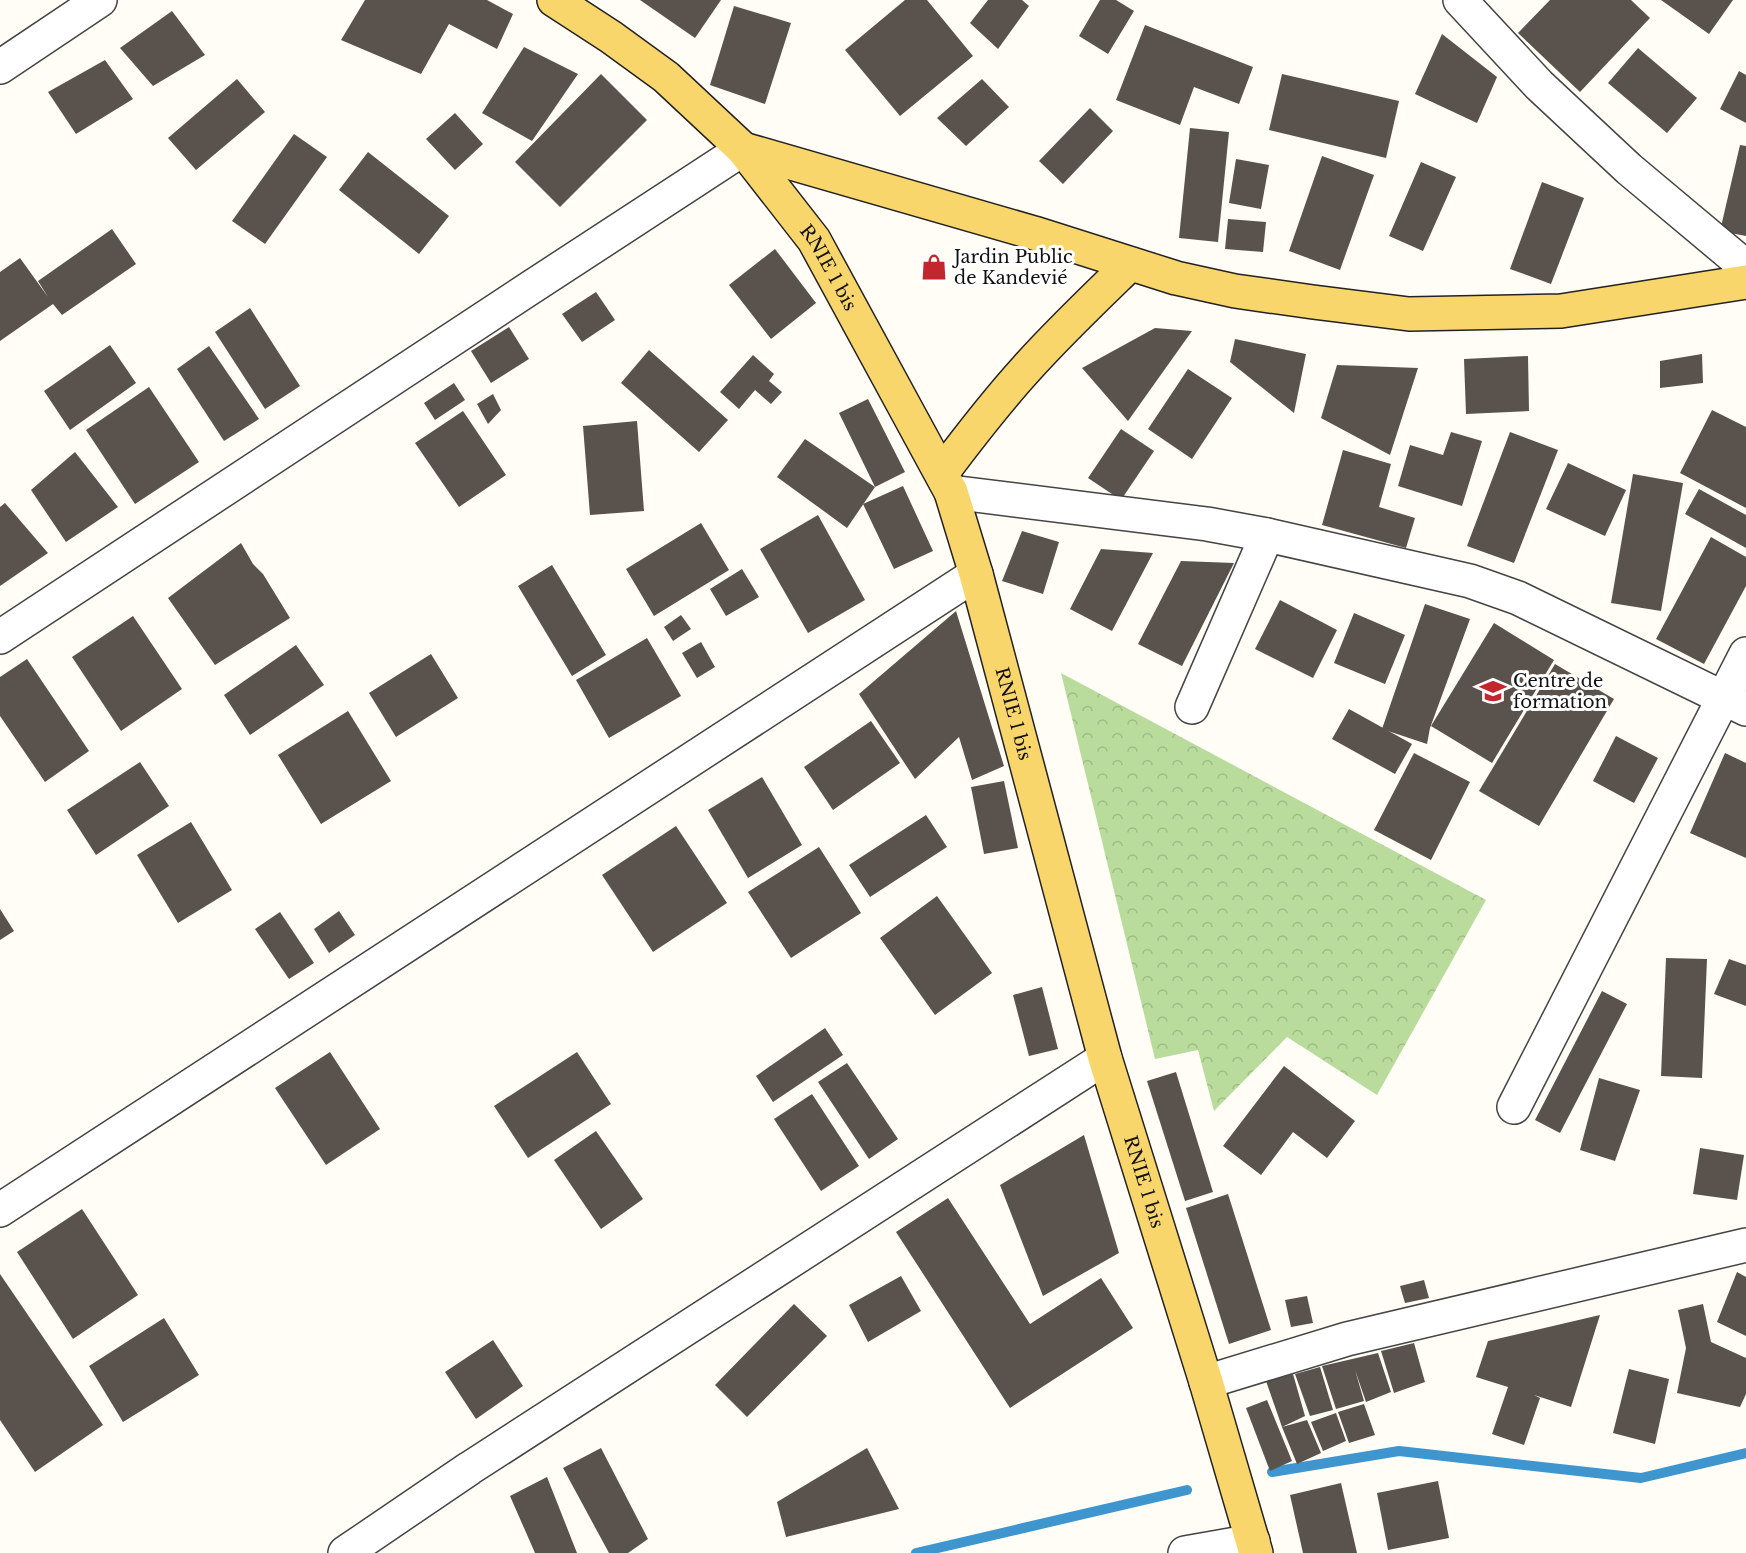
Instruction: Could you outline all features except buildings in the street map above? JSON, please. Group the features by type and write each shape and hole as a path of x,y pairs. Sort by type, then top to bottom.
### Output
{"main road":[{"name":"RNIE 1 bis","path":"554,0 611,37 666,77 743,149 814,240 947,482 976,574 1106,1058 1255,1547"},
{"path":"743,149 1023,230 1176,278 1235,291 1409,314 1561,312 1746,282"},
{"path":"947,482 977,426 1026,368 1130,264"}],"street":[{"path":"0,67 100,0"},
{"path":"1460,0 1539,85 1613,153 1746,267"},
{"path":"0,638 743,149"},
{"path":"947,482 1207,524 1470,581 1508,595 1606,640 1735,704"},
{"path":"1192,707 1267,536"},
{"path":"0,1210 976,574"},
{"path":"1514,1107 1735,704 1746,654"},
{"path":"345,1553 480,1461 1106,1058"},
{"path":"1206,1382 1347,1339 1746,1245"},
{"path":"1185,1553 1255,1547"}],"green space":[{"path":"1061,673 1486,900 1377,1095 1287,1037 1214,1111 1198,1050 1155,1059"}],"waterway":[{"path":"1272,1472 1399,1451 1641,1478 1746,1453"},
{"path":"916,1553 1187,1490"}],"place":[{"name":"Jardin Public de Kandevié","path":"934,267"},
{"name":"Centre de formation","path":"1493,691"}]}
